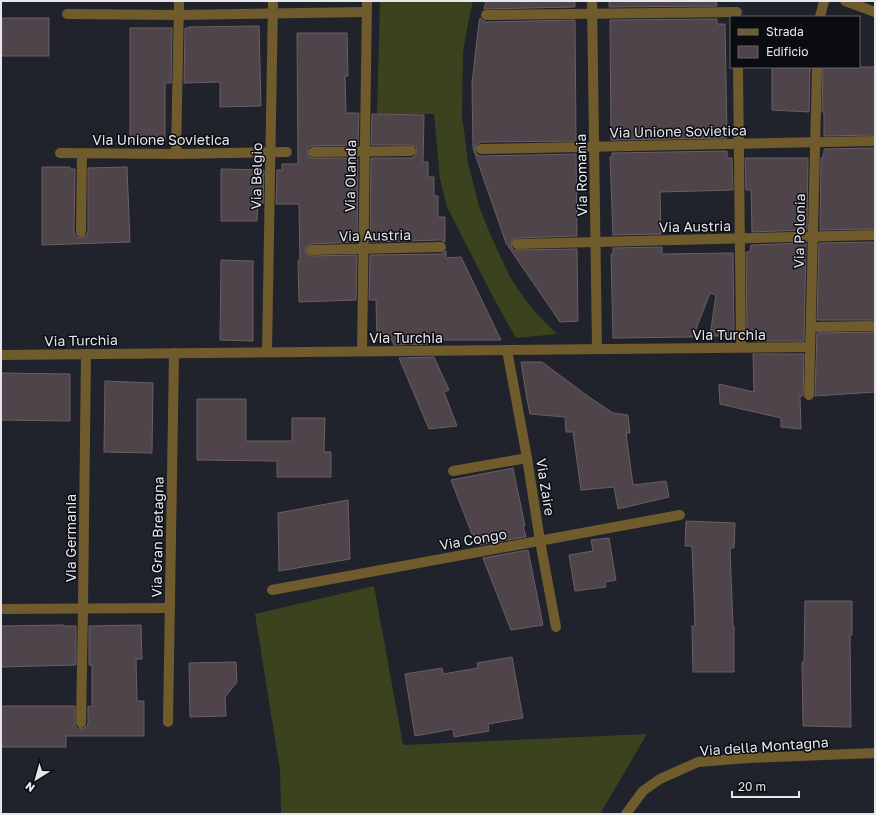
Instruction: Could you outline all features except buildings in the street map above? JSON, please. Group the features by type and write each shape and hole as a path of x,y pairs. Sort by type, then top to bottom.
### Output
{"street":[{"path":"176,154 179,1"},
{"name":"Via Belgio","path":"267,352 273,1"},
{"name":"Via Olanda","path":"362,351 367,1"},
{"name":"Via Romania","path":"592,1 597,349"},
{"path":"486,15 737,14 737,1"},
{"path":"820,16 824,1"},
{"path":"846,1 875,12"},
{"path":"67,14 179,15 366,12"},
{"path":"738,68 741,348"},
{"name":"Via Polonia","path":"809,395 817,68"},
{"name":"Via Unione Sovietica","path":"481,149 875,141"},
{"path":"314,152 411,151"},
{"name":"Via Unione Sovietica","path":"60,153 176,154 287,152"},
{"path":"81,232 82,153"},
{"name":"Via Austria","path":"516,244 875,235"},
{"name":"Via Austria","path":"311,250 441,247"},
{"path":"811,327 875,326"},
{"name":"Via Turchia","path":"1,354 810,347"},
{"name":"Via Zaire","path":"507,350 556,627"},
{"name":"Via Gran Bretagna","path":"168,722 174,353"},
{"name":"Via Germania","path":"81,723 86,354"},
{"path":"453,471 527,458"},
{"name":"Via Congo","path":"272,590 680,515"},
{"path":"1,609 170,608"},
{"name":"Via della Montagna","path":"626,814 643,792 660,779 698,762 748,758 875,753"}],"green space":[{"path":"380,1 473,1 463,52 462,117 468,163 479,206 510,277 538,315 557,334 516,338 493,297 447,207 440,179 434,114 377,114"},
{"path":"374,586 403,745 647,734 600,814 281,814 280,770 255,614"}]}
